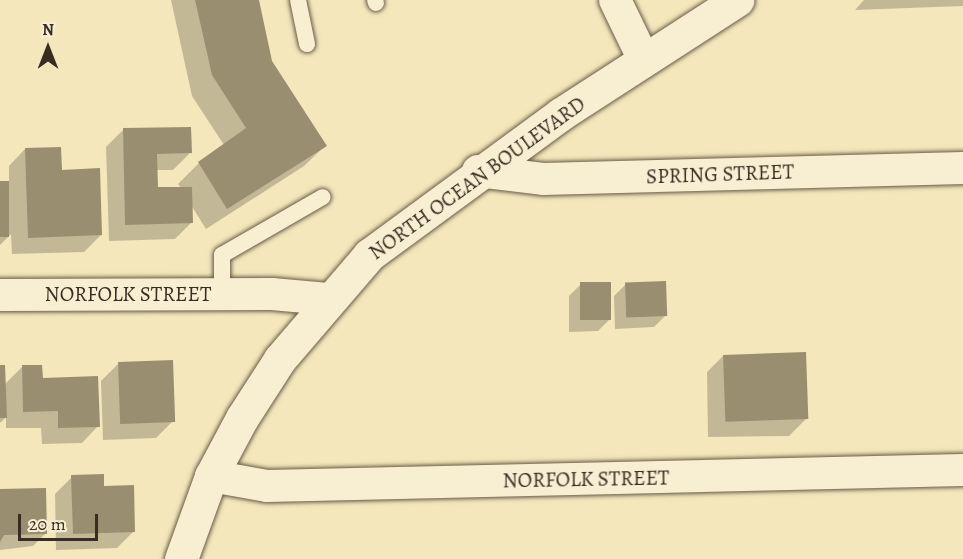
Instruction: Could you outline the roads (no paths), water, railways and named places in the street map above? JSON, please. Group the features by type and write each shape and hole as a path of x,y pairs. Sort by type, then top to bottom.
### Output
{"main road":[{"name":"NORTH OCEAN BOULEVARD","path":"181,559 211,476 280,358 328,299 369,255 478,171 737,0"}],"street":[{"path":"615,0 644,60"},
{"name":"SPRING STREET","path":"478,171 543,179 963,168"},
{"name":"NORFOLK STREET","path":"0,295 222,294 328,299"},
{"name":"NORFOLK STREET","path":"211,476 267,486 963,470"}],"lane":[{"path":"298,0 308,44"},
{"path":"222,294 222,255 323,197"}]}
